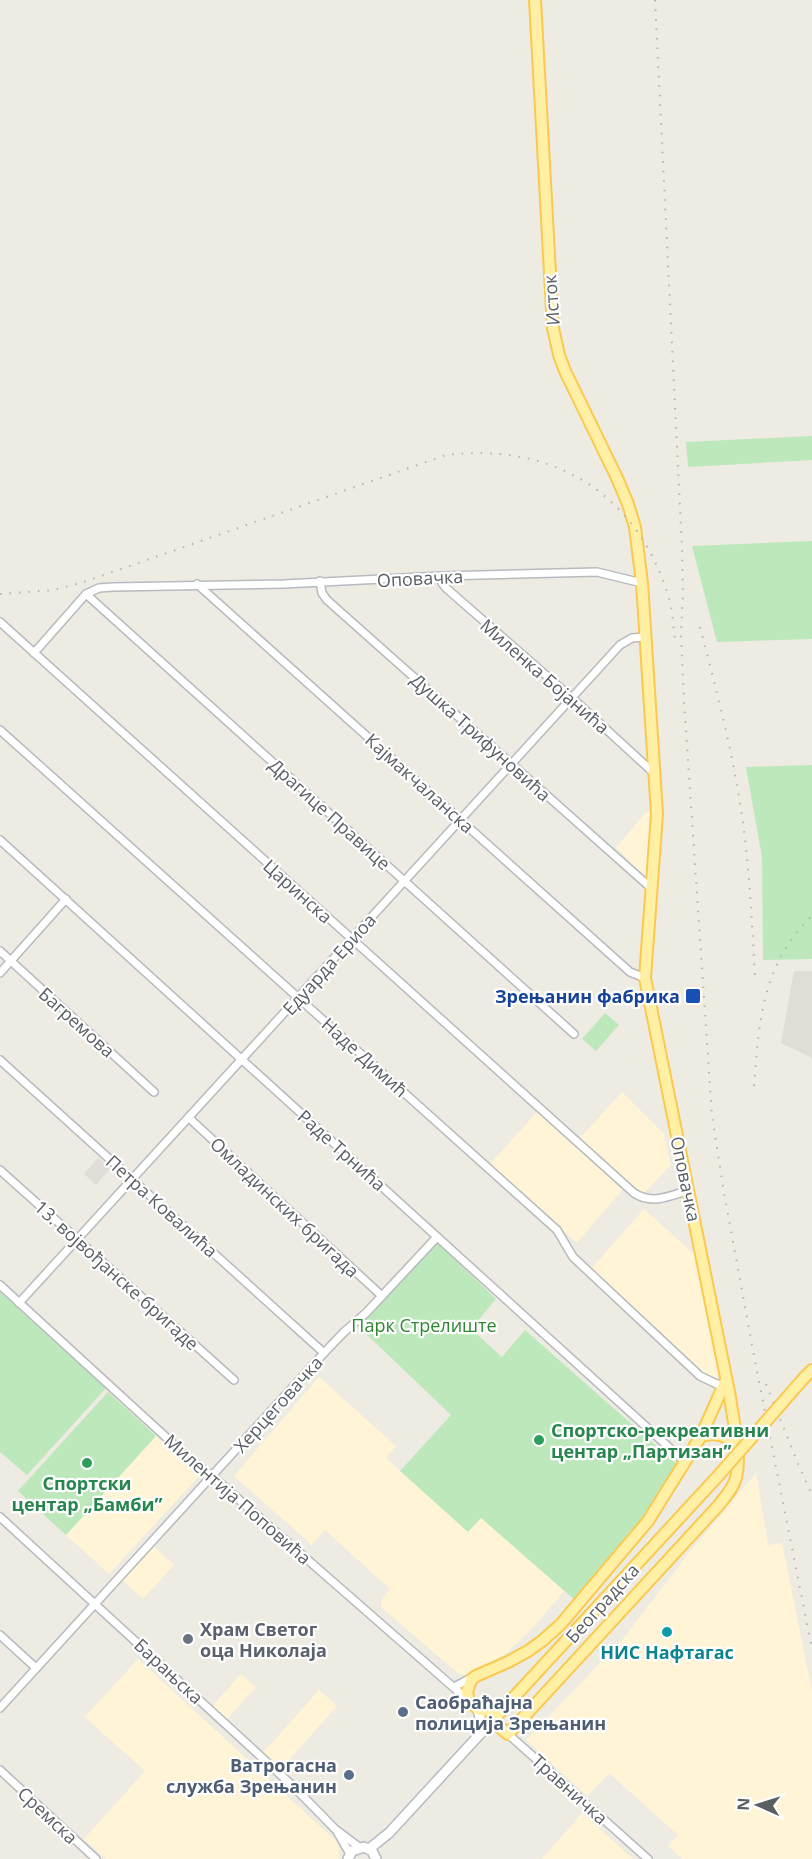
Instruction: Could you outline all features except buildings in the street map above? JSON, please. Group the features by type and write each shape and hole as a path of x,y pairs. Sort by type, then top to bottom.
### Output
{"main road":[{"name":"Исток","path":"535,0 553,328 565,371 617,478 635,527 642,583 655,774"},
{"name":"Оповачка","path":"508,1734 616,1619 728,1494 735,1478 737,1465 736,1444 689,1190 645,978 657,813 655,774"},
{"name":"Београдска","path":"349,1856 370,1852 389,1833 718,1476 808,1374"},
{"path":"480,1734 480,1718 468,1698 468,1688 474,1677 528,1651 561,1624 648,1521 702,1436 725,1383"},
{"path":"702,1436 717,1434 736,1444"},
{"path":"474,1705 488,1712 501,1712"},
{"name":"Травничка","path":"492,1721 508,1734"}],"street":[{"name":"Оповачка","path":"86,594 99,588 113,587 284,584 441,576 597,572 642,583"},
{"name":"Миленка Бојанића","path":"441,576 446,588 655,774"},
{"name":"Душка Трифуновића","path":"320,582 322,593 327,600 651,888"},
{"name":"Кајмакчаланска","path":"197,584 630,972 645,978"},
{"path":"34,653 86,594"},
{"name":"Драгице Правице","path":"86,594 574,1034"},
{"name":"Царинска","path":"0,622 634,1193 648,1200 660,1199 689,1190"},
{"name":"Едуарда Ериоа","path":"19,1304 626,640 645,637"},
{"name":"Наде Димић","path":"0,730 557,1230 573,1257 700,1376 725,1383"},
{"name":"Раде Трнића","path":"0,840 684,1461"},
{"path":"0,973 66,899"},
{"name":"Багремова","path":"0,951 154,1092"},
{"name":"Петра Ковалића","path":"0,1060 324,1353"},
{"name":"Омладинских бригада","path":"189,1118 381,1296"},
{"name":"13. војвођанске бригаде","path":"0,1170 234,1380"},
{"name":"Херцеговачка","path":"0,1708 324,1353 366,1313 437,1237"},
{"name":"Милентија Поповића","path":"0,1286 150,1424 474,1705"},
{"name":"Барањска","path":"0,1517 294,1786 335,1829 370,1852"},
{"path":"0,1635 36,1668"},
{"path":"454,1687 474,1677"},
{"name":"Травничка","path":"508,1734 648,1859"},
{"name":"Сремска","path":"0,1770 96,1859"},
{"name":"Барањска","path":"335,1829 349,1856"}],"shaded area":[{"path":"646,812 654,815 650,877 646,877 616,848"},
{"path":"794,971 812,971 812,1058 781,1043"},
{"path":"622,1092 664,1134 671,1165 643,1194 579,1139"},
{"path":"538,1111 622,1190 577,1243 490,1164"},
{"path":"98,1158 110,1169 96,1185 84,1174"},
{"path":"644,1209 695,1255 719,1369 717,1378 702,1373 591,1269"},
{"path":"319,1377 396,1446 386,1458 468,1531 481,1518 564,1591 530,1631 505,1654 467,1675 459,1674 381,1607 381,1601 390,1589 325,1530 312,1545 234,1476"},
{"path":"156,1436 199,1476 109,1574 66,1535"},
{"path":"756,1473 768,1545 782,1543 812,1691 812,1859 682,1859 668,1846 678,1835 609,1773 587,1796 526,1740 622,1640 688,1554"},
{"path":"152,1545 174,1565 143,1599 121,1579"},
{"path":"138,1659 337,1842 339,1859 106,1859 84,1839 145,1771 85,1717"},
{"path":"241,1674 256,1687 224,1723 210,1709"},
{"path":"319,1690 337,1706 279,1771 261,1755"},
{"path":"582,1813 588,1818 633,1859 542,1859"}],"green space":[{"path":"812,436 812,460 688,467 686,442"},
{"path":"812,541 812,639 717,642 692,546"},
{"path":"812,765 812,959 763,960 762,857 746,767"},
{"path":"605,1013 619,1025 596,1051 582,1039"},
{"name":"Спортско-рекреативни центар „Партизан”","path":"437,1242 496,1299 471,1329 502,1357 525,1330 679,1466 643,1519 629,1532 618,1551 576,1601 481,1518 468,1532 400,1471 451,1415 359,1327"},
{"path":"0,1292 106,1388 27,1475 0,1452"},
{"name":"Спортски центар „Бамби”","path":"108,1392 156,1436 66,1535 18,1491"}],"railway":[{"path":"655,0 682,548 681,634 684,701 712,1116 754,1356 812,1649"},
{"path":"0,594 54,590 87,581 446,455 486,453 523,457 557,468 588,484 615,505 638,532 656,564 670,602 675,639"},
{"path":"700,627 725,725 743,823 755,978"},
{"path":"754,1086 761,1016 773,974 795,934 812,916"},
{"path":"766,1384 812,1495"}],"place":[{"name":"Зрењанин фабрика","path":"693,996"},
{"name":"Спортско-рекреативни центар „Партизан”","path":"539,1440"},
{"name":"Спортски центар „Бамби”","path":"87,1463"},
{"name":"НИС Нафтагас","path":"667,1632"},
{"name":"Храм Светог оца Николаја","path":"188,1639"},
{"name":"Саобраћајна полиција Зрењанин","path":"403,1712"},
{"name":"Ватрогасна служба Зрењанин","path":"349,1775"}],"park label":[{"name":"Парк Стрелиште","path":"424,1325"}]}
